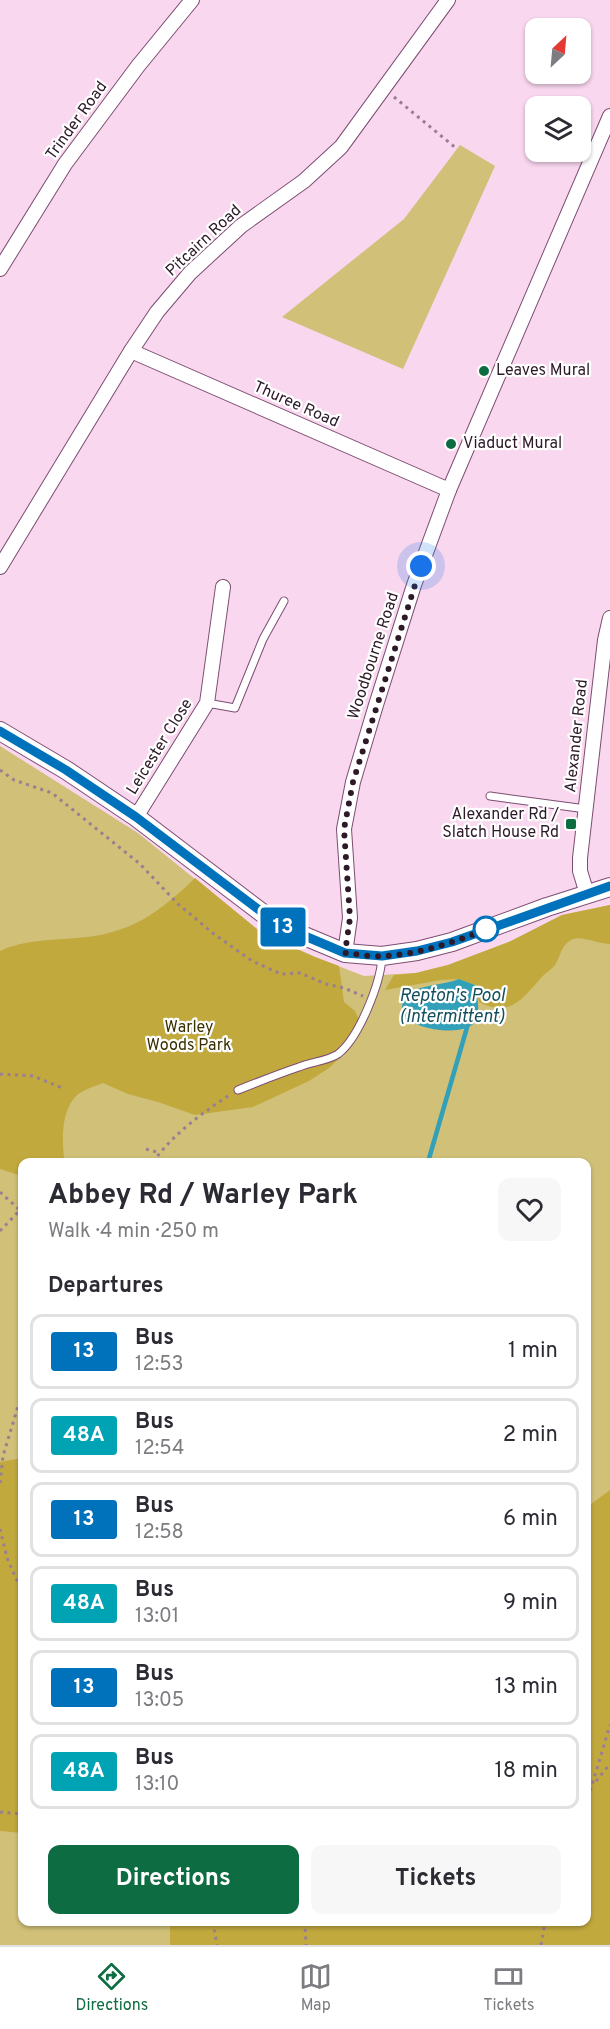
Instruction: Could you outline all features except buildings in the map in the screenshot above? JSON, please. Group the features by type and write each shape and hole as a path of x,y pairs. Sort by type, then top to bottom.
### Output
{"street":[{"name":"Trinder Road","path":"0,269 65,164 138,66 192,0"},
{"name":"Pitcairn Road","path":"0,567 130,351 157,312 190,273 241,226 304,181 341,147 448,0"},
{"name":"Woodbourne Road","path":"345,953 350,918 344,829 353,782 414,585 449,490 610,116"},
{"name":"Thuree Road","path":"130,351 449,490"},
{"name":"Leicester Close","path":"136,817 207,703 223,587"},
{"name":"Alexander Road","path":"587,894 580,871 604,640 610,618"},
{"path":"595,722 610,719"},
{"path":"0,731 66,770 136,817 279,925 345,953 382,956 417,951 452,942 610,886"}],"lane":[{"path":"207,703 235,708 263,639 284,601"},
{"path":"490,796 586,809"},
{"path":"238,1090 337,1055 347,1045 370,999 380,975 382,956"}],"path":[{"path":"384,88 457,149"},
{"path":"0,770 14,780 35,785 52,793 140,864 178,904 252,961 281,974 300,973 370,999"},
{"path":"0,1074 33,1076 65,1089"},
{"path":"156,1158 187,1126 238,1090"},
{"path":"146,1149 160,1153"},
{"path":"0,1192 18,1208"},
{"path":"0,1231 18,1214"},
{"path":"0,1483 3,1456 18,1406"},
{"path":"0,1529 7,1558 18,1583"},
{"path":"591,1791 610,1725"},
{"path":"594,1783 610,1764"},
{"path":"0,1812 18,1814"},
{"path":"214,1926 217,1945"},
{"path":"305,1926 306,1945"},
{"path":"541,1945 544,1926"}],"green space":[{"path":"460,145 495,166 403,369 282,317 404,219"},
{"name":"Warley Woods Park","path":"0,746 138,833 263,934 364,976 416,973 448,965 511,941 562,915 610,905 610,1945 0,1945"},
{"path":"195,878 263,934 339,966 344,1002 355,1011 362,1026 346,1052 329,1068 309,1081 253,1107 195,1115 128,1094 103,1083 80,1093 72,1101 65,1117 64,1158 18,1158 18,1175 0,1169 0,951 28,943 113,932 142,920 169,902"},
{"path":"610,905 610,944 581,939 569,941 553,967 515,1004 499,1008 479,1002 475,985 459,979 385,990 394,975 416,973 448,965 511,941 562,915"},
{"path":"18,1459 18,1833 0,1831 0,1462"},
{"path":"610,1490 610,1945 170,1945 170,1926 591,1926 591,1504"}],"water":[{"name":"Repton's Pool (Intermittent)","path":"459,979 475,985 478,1013 475,1022 470,1027 440,1030 411,1022 406,1017 402,1004 410,993"}],"waterway":[{"path":"429,1158 468,1024"}],"bus line":[{"name":"13","path":"0,731 66,770 136,817 279,925 345,953 382,956 417,951 452,942 610,886"}],"place":[{"name":"Leaves Mural","path":"484,371"},
{"name":"Viaduct Mural","path":"451,444"},
{"name":"Alexander Rd / Slatch House Rd","path":"571,824"}],"route":[{"path":"421,566 353,782 344,829 350,918 345,953 382,956 417,951 452,942 490,928 486,929"}]}
